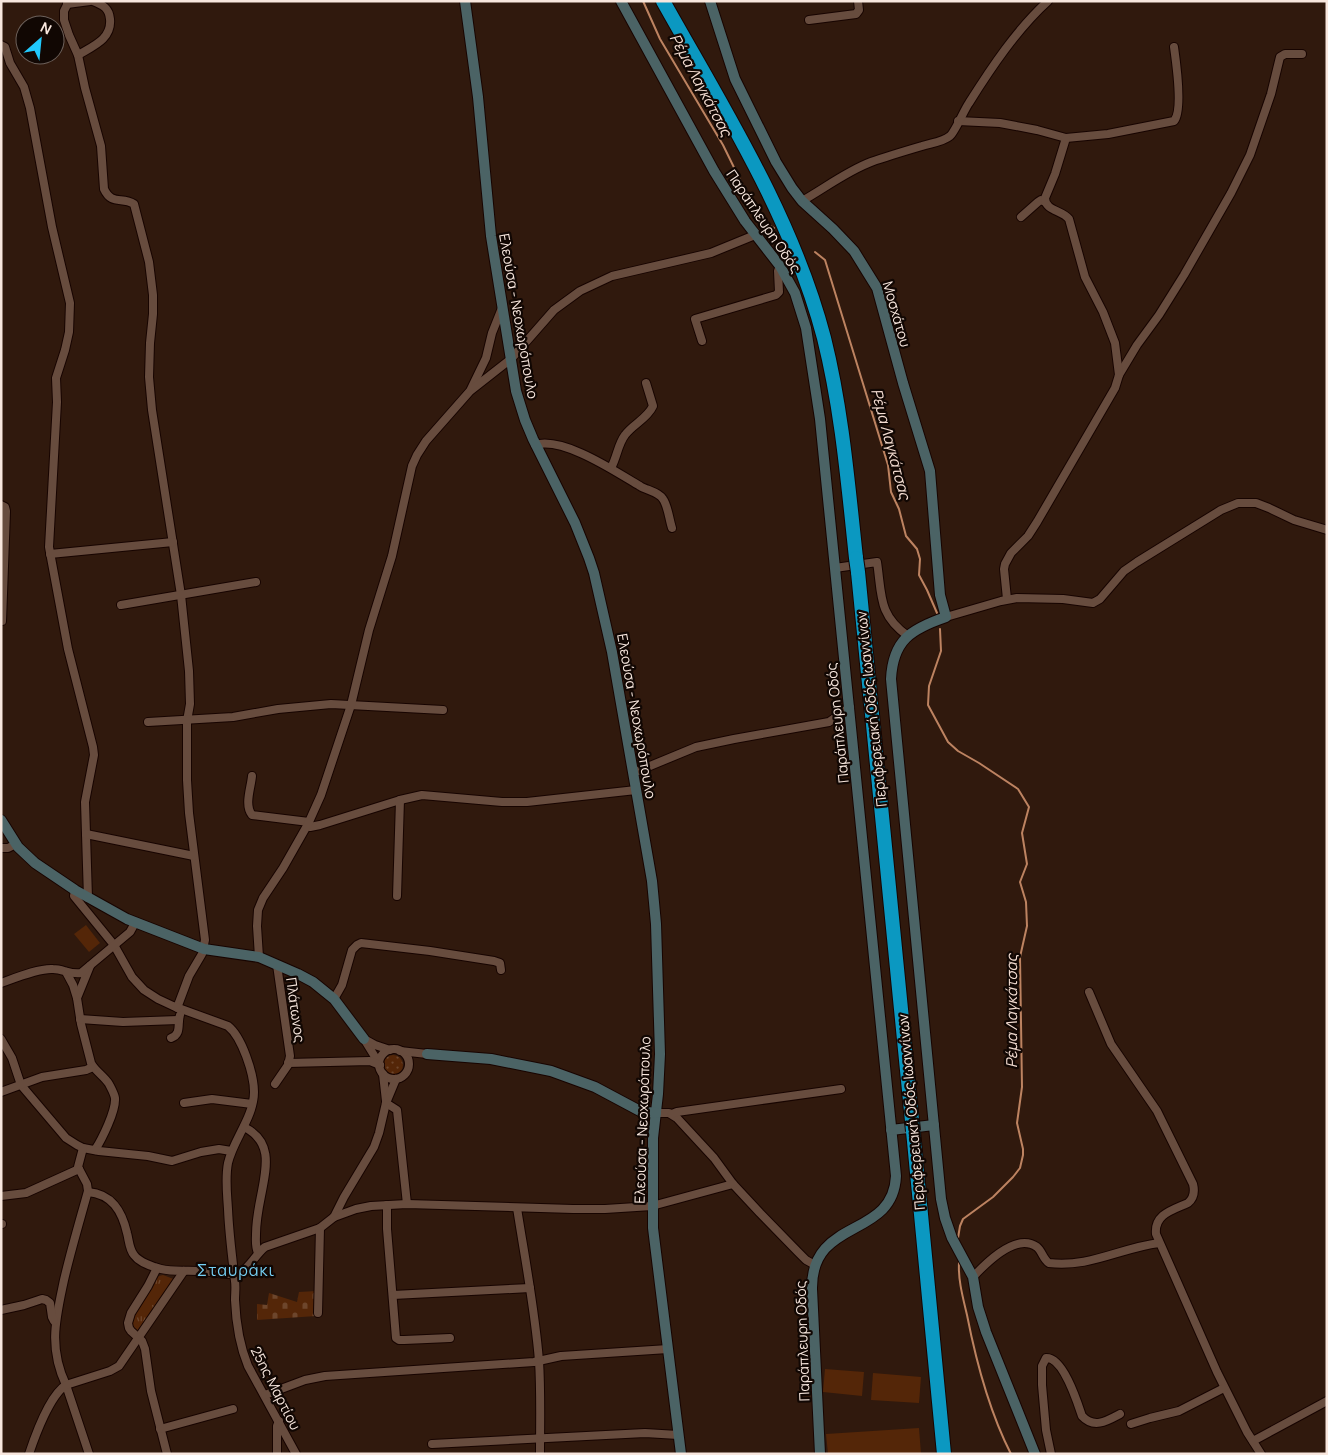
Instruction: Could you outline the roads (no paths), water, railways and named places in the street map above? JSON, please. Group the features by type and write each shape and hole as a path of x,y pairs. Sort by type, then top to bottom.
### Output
{"highway":[{"name":"Περιφερειακή Οδός Ιωαννίνων","path":"663,1 741,139 776,209 804,276 823,336 838,410 857,565 944,1454"}],"street":[{"path":"78,55 108,34 111,27 110,13 105,6 92,1 68,2 64,11 64,20 78,55 101,146 104,189 111,198 130,201 134,204 149,262 153,295 149,377 152,410 181,595 189,671 190,704 187,721 187,780 189,813 205,940 204,949 189,976 179,1009 178,1033 171,1038"},
{"name":"Ελεούσα - Νεοχωρόπουλο","path":"465,1 478,97 491,236 518,397 535,444 575,523 592,565 612,652 652,881 656,924 660,1054 653,1138 652,1206 654,1243 681,1454"},
{"name":"Παράπλευρη Οδός","path":"621,1 714,171 755,235 780,266 791,285 798,301 810,347 825,459 896,1176 895,1189 887,1205 880,1212 828,1244 815,1265 812,1289 820,1454"},
{"name":"Μοσχάτου","path":"710,1 735,79 771,155 802,201 833,228 850,246 874,282 880,296 897,363 930,471 940,595 946,617"},
{"path":"810,20 856,14 859,10 858,1"},
{"path":"802,201 861,166 896,153 947,138 954,131 970,100 1016,34 1048,1"},
{"path":"1,45 5,47 14,70 24,88 30,108 41,159 52,227 70,303 69,332 55,383 56,402 48,544 72,663 94,755 85,802 88,898"},
{"path":"958,121 1000,123 1066,138 1115,133 1175,121 1177,117 1178,80 1174,47"},
{"path":"1007,599 1004,569 1006,560 1028,536 1043,514 1137,345 1184,276 1231,193 1250,155 1271,94 1280,57 1285,54 1302,54"},
{"path":"1066,138 1045,202 1048,207 1066,215 1069,219 1085,277 1113,336 1119,376"},
{"path":"1021,217 1041,200 1045,202"},
{"path":"259,958 257,916 260,903 308,824 320,795 351,705 369,630 392,556 412,466 426,441 470,390 511,359 554,310 580,291 612,276 711,253 755,235"},
{"path":"702,341 695,319 776,295 779,292 778,271 780,266"},
{"path":"470,390 486,358 492,333 502,308"},
{"path":"611,468 624,436 652,409 653,404 646,383"},
{"path":"535,444 545,442 554,444 590,457 662,497 672,528"},
{"path":"1035,1454 986,1332 978,1306 973,1277 952,1238 942,1209 891,688 893,658 900,645 908,636 923,626 946,617 1007,599 1057,598 1091,603 1096,602 1124,571 1221,510 1235,504 1256,503 1294,520 1327,530"},
{"path":"1,505 5,507 6,511 2,621"},
{"path":"50,554 173,542"},
{"path":"835,568 877,562 885,610 892,624 908,636"},
{"path":"121,605 256,582"},
{"path":"148,722 233,717 322,704 443,710"},
{"path":"633,773 696,747 830,722 850,707"},
{"path":"252,776 248,805 252,815 308,824 310,827 320,826 400,800 422,795 502,802 527,802 636,790"},
{"path":"397,896 400,800"},
{"path":"1,820 22,852 35,863 74,890 136,923 204,949 259,958 277,964 313,982 334,999 364,1039 380,1065 383,1074 386,1103"},
{"path":"86,834 194,856"},
{"path":"1,848 8,848 16,844"},
{"name":"25ης Μαρτίου","path":"74,890 74,896 114,945 127,970 137,983 158,999 179,1009 228,1026 233,1031 243,1051 249,1067 254,1094 244,1126 232,1151 226,1186 229,1241 235,1281 238,1332 242,1352 248,1366 296,1454"},
{"path":"1,983 23,975 49,969 79,974 130,932 136,923"},
{"path":"334,999 340,990 352,950 357,944 361,943 494,961 500,963 502,970"},
{"name":"Πλάτωνος","path":"275,1084 288,1063 290,1050 277,964"},
{"path":"77,998 90,966"},
{"path":"66,972 77,998 80,1019 93,1067 108,1082 115,1100 104,1134 95,1150"},
{"path":"1089,992 1111,1044 1157,1112 1194,1188 1194,1195 1190,1201 1163,1215 1158,1220 1156,1231 1159,1243 1224,1388 1261,1454"},
{"path":"80,1019 123,1022 178,1020"},
{"path":"1,1039 12,1058 21,1085 66,1138 83,1148 172,1161 201,1152 219,1149 232,1151"},
{"path":"364,1039 375,1046 390,1050 491,1059 551,1071 595,1087 640,1111 656,1113 672,1114 746,1101 841,1089"},
{"path":"380,1065 382,1056 390,1050"},
{"path":"400,1051 407,1057 409,1066"},
{"path":"383,1074 396,1079 405,1075 409,1066 427,1054"},
{"path":"288,1063 370,1061 380,1065"},
{"path":"1,1092 44,1076 86,1070 93,1067"},
{"path":"334,1217 374,1147 386,1103 396,1079"},
{"path":"184,1103 212,1099 252,1104"},
{"path":"386,1103 397,1110 407,1204"},
{"path":"672,1114 714,1158 733,1184 806,1260 815,1265"},
{"path":"891,1130 934,1125"},
{"path":"244,1126 259,1139 267,1159 256,1220 255,1247 258,1253"},
{"path":"83,1148 79,1169 87,1184 88,1192 72,1244 55,1322 56,1350 61,1375 89,1454"},
{"path":"1,1196 26,1193 79,1169"},
{"path":"88,1192 110,1199 123,1220 133,1254 143,1262 166,1270 233,1274 242,1271 265,1247 320,1228 334,1217 356,1209 407,1204 606,1209 652,1206 733,1184"},
{"path":"387,1205 387,1229 397,1339 450,1338"},
{"path":"517,1208 539,1361 540,1454"},
{"path":"318,1313 320,1228"},
{"path":"973,1277 990,1259 1000,1252 1021,1244 1037,1247 1044,1259 1049,1263 1074,1264 1085,1263 1141,1246 1159,1243"},
{"path":"157,1268 131,1313 129,1328 142,1341 145,1350 151,1391 167,1454"},
{"path":"29,1454 54,1397 61,1388 110,1371 123,1362 184,1271"},
{"path":"393,1296 530,1288"},
{"path":"1,1310 42,1299 50,1303 52,1317 55,1322"},
{"path":"264,1395 305,1380 325,1376 486,1366 539,1361 561,1356 668,1349"},
{"path":"1050,1454 1042,1385 1042,1366 1046,1358 1053,1359 1060,1366 1082,1416 1086,1420 1099,1424 1120,1414"},
{"path":"1131,1424 1185,1408 1224,1388"},
{"path":"1253,1441 1327,1401"},
{"path":"160,1428 233,1409"},
{"path":"278,1454 277,1426 279,1421"},
{"path":"432,1444 645,1433 678,1434"}],"waterway":[{"name":"Ρέμα Λαγκάτσας","path":"643,1 660,39 723,145 747,194 766,223 774,228"},
{"name":"Ρέμα Λαγκάτσας","path":"815,252 825,260 888,465 891,492 899,509 906,536 917,549 920,559 919,575 937,613"},
{"name":"Ρέμα Λαγκάτσας","path":"940,629 941,651 929,686 928,705 948,742 958,751 1018,789 1029,807 1022,833 1027,864 1020,882 1026,902 1027,926 1020,957 1022,1087 1017,1123 1023,1155 1020,1168 1013,1177 993,1197 963,1219 958,1238"},
{"name":"Ρέμα Λαγκάτσας","path":"959,1263 961,1289 979,1368 990,1404 1011,1454"}],"district":[{"name":"Σταυράκι","path":"236,1270"}]}
